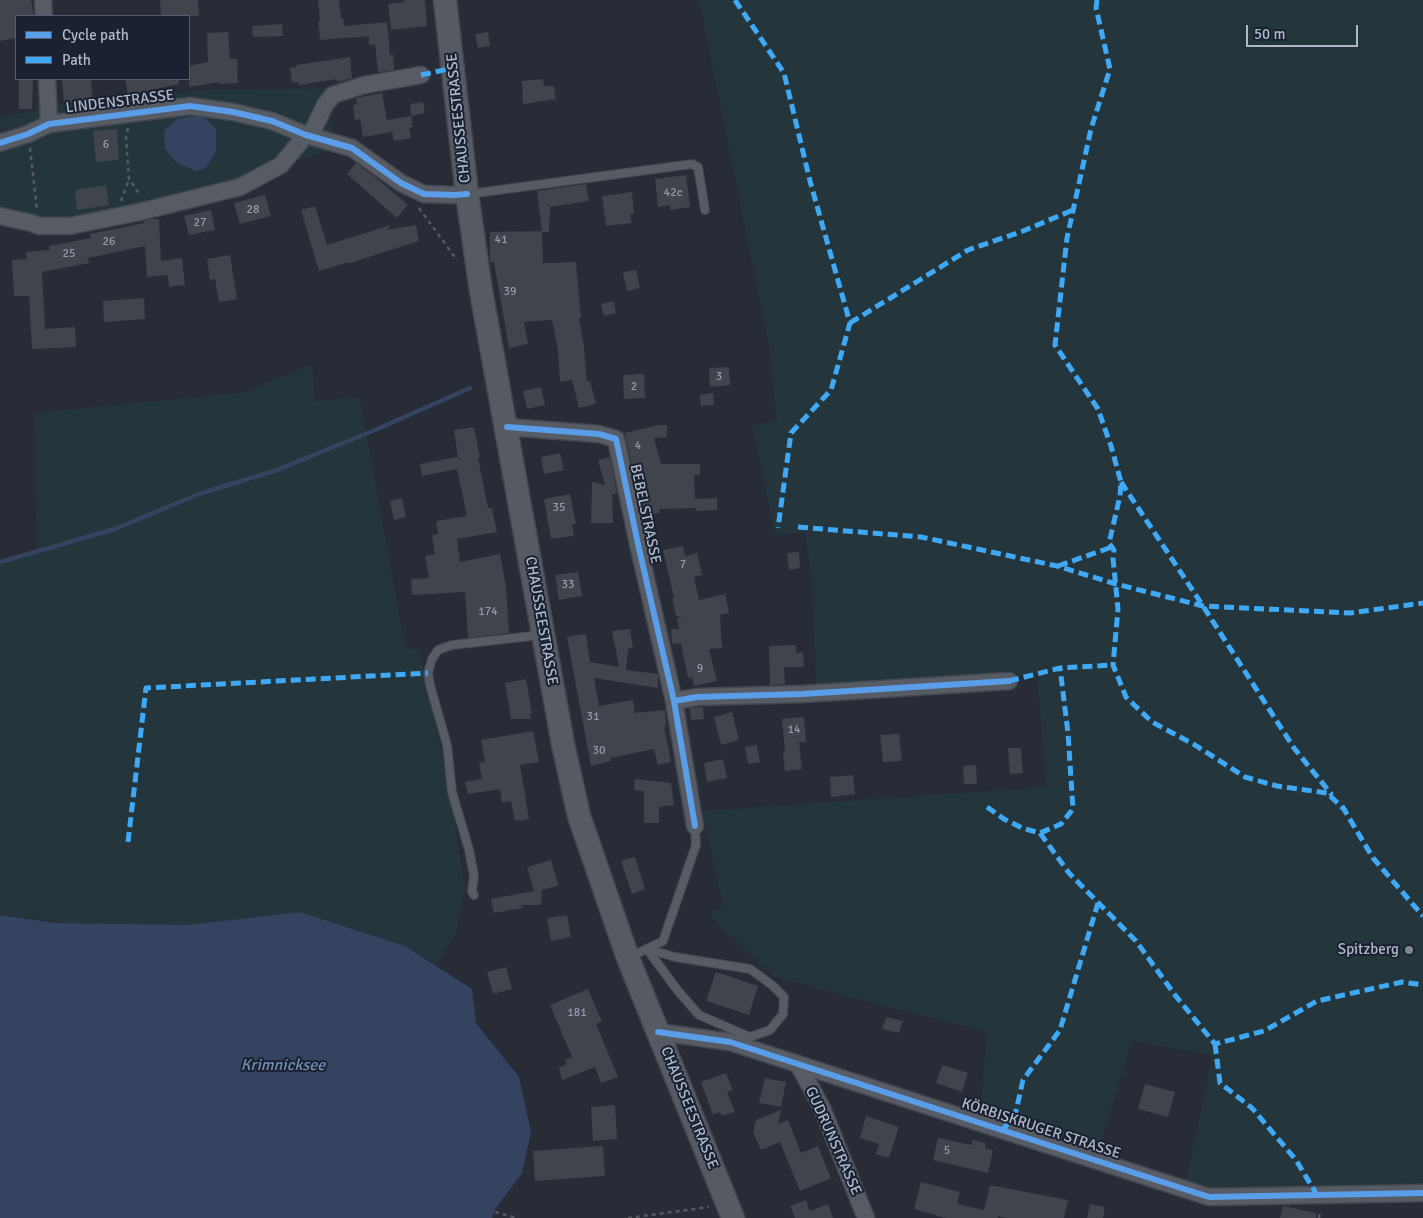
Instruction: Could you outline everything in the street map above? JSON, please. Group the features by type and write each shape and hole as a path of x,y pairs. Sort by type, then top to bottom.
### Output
{"main road":[{"name":"CHAUSSEESTRASSE","path":"445,0 467,194 481,291 563,744 579,816 638,953 658,1032 730,1211"}],"street":[{"path":"43,0 44,15"},
{"path":"0,216 39,226 70,226 150,210 240,187 281,165 306,135 313,130 325,105 333,94 421,75"},
{"path":"47,80 48,124"},
{"name":"LINDENSTRASSE","path":"0,144 28,134 48,124 190,106 233,112 272,121 306,135 352,148 401,183 424,194 467,194"},
{"name":"BEBELSTRASSE","path":"507,427 599,434 616,439 674,701 695,826"},
{"path":"674,701 697,697 802,694 1009,681"},
{"name":"KÖRBISKRUGER STRASSE","path":"658,1032 730,1042 1209,1197 1423,1194"},
{"name":"GUDRUNSTRASSE","path":"798,1064 822,1108 866,1218"}],"lane":[{"path":"467,194 692,164 698,167 705,210"},
{"path":"474,896 472,891 474,876 469,850 452,792 447,745 428,674 432,659 438,650 452,645 544,635"},
{"path":"638,953 664,941 696,845 695,826"},
{"path":"638,953 675,956 750,969 784,996 783,1014 770,1030 750,1037 699,1016 678,991 638,953"}],"path":[{"path":"115,217 129,179 126,136 133,113"},
{"path":"28,134 39,226"},
{"path":"129,179 150,210"},
{"path":"401,183 460,264"},
{"path":"628,1218 730,1211"},
{"path":"495,1212 517,1218"}],"shaded area":[{"path":"699,0 1423,0 1423,1187 1209,1191 1185,1184 1213,1055 1132,1041 1097,1155 980,1117 987,1032 774,977 709,915 723,905 702,811 1046,787 1037,674 816,685 812,579 805,533 775,534 752,425 777,421 769,347"},
{"path":"326,88 336,148 245,177 231,184 49,224 0,211 0,118 58,105 206,90"},
{"path":"312,364 315,401 360,397 405,648 419,649 450,792 465,889 456,932 436,965 405,946 300,912 188,925 68,923 0,914 0,561 37,549 34,413 241,393"}],"water":[{"path":"202,115 216,129 216,151 206,168 196,171 176,162 165,149 164,131 177,119"},
{"name":"Krimnicksee","path":"300,912 405,946 472,989 476,1023 519,1077 531,1132 522,1173 494,1211 492,1218 0,1218 0,915 57,923 188,925"}],"building":[{"path":"0,0 31,0 34,15 15,15 15,38 0,41"},
{"path":"160,0 198,0 199,16 161,15"},
{"path":"318,0 339,0 344,26 387,22 390,55 393,54 394,70 378,72 375,44 369,45 369,36 320,40"},
{"path":"404,0 425,0 427,26 391,30 388,4 404,2"},
{"path":"282,24 283,36 253,37 252,26"},
{"path":"228,32 230,59 237,59 238,83 219,84 219,82 189,87 190,66 208,62 207,33"},
{"path":"488,32 490,46 478,48 475,34"},
{"path":"350,57 352,78 338,82 337,79 299,85 298,82 292,83 290,68 296,67 296,65"},
{"path":"543,79 544,86 554,86 556,99 523,104 522,81"},
{"path":"19,80 33,80 32,109 19,109"},
{"path":"62,80 91,80 93,101 64,103"},
{"path":"125,80 179,80 179,84 128,95"},
{"path":"382,93 387,120 411,116 413,127 409,128 411,138 394,141 392,132 363,137 360,119 355,120 353,105 357,104 356,98"},
{"path":"423,102 425,113 411,116 410,104"},
{"path":"117,129 119,160 96,162 93,131"},
{"path":"356,163 408,205 397,218 347,174"},
{"path":"686,175 690,207 670,210 670,205 658,207 655,179"},
{"path":"586,184 589,201 550,207 549,232 542,232 537,191"},
{"path":"106,185 109,205 77,210 75,190"},
{"path":"632,192 634,214 630,214 632,223 606,226 602,196"},
{"path":"265,195 271,216 240,224 234,203"},
{"path":"315,206 327,245 391,225 387,230 416,225 419,241 319,271 301,210"},
{"path":"211,210 215,230 189,235 184,216"},
{"path":"159,219 161,261 182,258 185,285 169,287 168,275 147,277 145,246 88,258 89,263 42,272 45,329 75,327 76,347 32,349 29,296 14,296 12,260 27,259 26,252 50,250 49,246 91,238 90,234 144,223 143,221"},
{"path":"542,231 543,263 576,262 581,318 579,318 587,382 590,381 596,404 579,408 572,380 560,382 558,350 552,320 524,322 528,344 509,348 494,262 490,262 490,232"},
{"path":"230,255 237,299 219,302 215,279 210,280 207,259"},
{"path":"636,270 640,288 627,291 623,272"},
{"path":"144,298 145,319 104,322 103,301"},
{"path":"614,301 616,313 604,316 601,304"},
{"path":"729,367 730,385 710,387 709,368"},
{"path":"644,374 645,398 624,399 623,375"},
{"path":"541,387 545,405 527,409 523,391"},
{"path":"713,393 714,405 701,406 700,395"},
{"path":"667,425 667,437 654,438 661,464 700,464 700,475 694,475 695,499 717,498 717,510 696,511 696,508 659,509 660,513 642,516 625,433"},
{"path":"474,427 488,508 492,508 497,532 457,539 460,562 500,554 506,586 509,633 468,638 465,592 412,595 411,579 429,578 425,556 435,554 432,535 438,534 436,521 467,516 457,469 422,476 420,464 458,457 454,430"},
{"path":"560,453 564,470 544,474 541,457"},
{"path":"610,457 617,494 612,494 613,523 591,523 592,482 605,485 598,460"},
{"path":"570,494 576,524 572,524 574,536 551,539 544,499"},
{"path":"402,498 406,517 394,520 390,501"},
{"path":"683,546 685,556 697,553 702,575 694,577 699,600 725,594 729,613 720,615 722,648 709,649 717,681 694,686 692,677 688,678 681,643 672,644 671,629 679,629 677,618 683,617 676,616 672,598 674,598 663,550"},
{"path":"799,552 800,568 789,570 787,553"},
{"path":"578,572 582,596 559,600 555,575"},
{"path":"630,629 633,648 628,649 626,670 658,674 658,688 594,678 599,706 633,700 635,713 665,710 666,727 664,727 671,762 658,765 654,749 610,758 611,761 591,766 567,637 586,634 590,662 619,667 612,631"},
{"path":"796,645 796,653 803,652 804,667 784,667 785,684 770,685 769,646"},
{"path":"526,679 532,714 530,715 531,719 511,719 505,683"},
{"path":"703,707 704,719 691,720 690,708"},
{"path":"732,712 739,740 721,745 714,717"},
{"path":"804,717 806,742 799,742 802,769 785,771 782,719"},
{"path":"533,731 539,762 520,765 529,819 515,821 511,801 502,803 500,789 468,794 465,782 482,779 479,763 485,762 481,740"},
{"path":"899,734 902,761 883,762 880,735"},
{"path":"757,745 760,762 748,764 745,747"},
{"path":"1008,748 1021,748 1023,773 1010,774"},
{"path":"723,759 727,778 707,782 704,763"},
{"path":"976,765 977,784 964,784 963,766"},
{"path":"853,775 855,794 831,797 830,777"},
{"path":"635,779 671,783 674,805 659,807 659,823 644,823 644,791 634,790"},
{"path":"635,857 645,889 632,894 621,861"},
{"path":"551,860 558,884 557,886 542,890 541,905 521,905 522,908 494,913 491,899 534,891 527,867"},
{"path":"567,915 571,937 551,941 547,918"},
{"path":"506,967 512,989 493,994 487,972"},
{"path":"716,972 758,986 749,1015 706,1001"},
{"path":"588,989 602,1022 596,1024 618,1077 601,1083 595,1067 562,1080 559,1068 567,1064 565,1060 572,1057 550,1005"},
{"path":"886,1017 903,1021 899,1033 882,1029"},
{"path":"942,1065 968,1073 962,1092 936,1083"},
{"path":"726,1073 733,1090 727,1092 735,1112 722,1116 720,1112 713,1115 701,1082"},
{"path":"765,1078 786,1082 781,1107 759,1103"},
{"path":"1145,1084 1175,1092 1168,1117 1138,1109"},
{"path":"615,1105 617,1139 593,1141 591,1107"},
{"path":"781,1110 778,1124 788,1120 801,1153 818,1146 831,1178 800,1191 780,1142 761,1150 753,1132 756,1120"},
{"path":"866,1116 899,1127 889,1158 876,1154 879,1144 860,1138"},
{"path":"938,1138 972,1145 972,1140 986,1143 985,1148 993,1150 988,1173 933,1160"},
{"path":"603,1146 605,1176 535,1181 533,1151"},
{"path":"921,1182 960,1192 957,1204 984,1210 990,1185 1068,1200 1064,1218 1006,1218 998,1216 998,1218 946,1218 914,1209"},
{"path":"806,1200 810,1211 828,1204 833,1218 795,1218 790,1206"},
{"path":"1090,1204 1105,1207 1103,1218 1087,1218"},
{"path":"1283,1206 1316,1213 1316,1218 1280,1218"}],"waterway":[{"path":"0,562 115,529 199,494 277,470 375,430 470,388"}],"marked path":[{"path":"735,0 784,73 810,181 850,323 831,390 791,433 778,528"},
{"path":"1097,0 1096,8 1110,69 1091,129 1067,238 1055,345 1098,409 1121,482 1120,496 1109,543 1114,550 1113,558 1118,609 1113,665 1126,697 1152,722 1195,745 1245,777 1277,786 1327,793 1346,811"},
{"path":"421,75 453,68"},
{"path":"850,323 968,250 1023,231 1073,210"},
{"path":"1121,482 1294,748 1332,795"},
{"path":"798,527 921,537 1057,566 1116,584 1203,606 1350,613 1423,603"},
{"path":"1058,566 1112,547"},
{"path":"1009,681 1060,668 1113,665"},
{"path":"987,807 1004,819 1022,828 1040,833 1061,824 1073,809 1068,733 1060,668"},
{"path":"128,842 146,688 428,673"},
{"path":"1342,806 1373,858 1423,916"},
{"path":"1040,833 1069,873 1136,941 1175,995 1215,1044 1264,1031 1317,1001 1402,982 1423,985"},
{"path":"1003,1130 1016,1111 1023,1080 1060,1030 1098,903"},
{"path":"1215,1044 1220,1083 1252,1108 1296,1160 1317,1195"}],"cycle path":[{"path":"0,143 28,134 49,124 190,106 233,112 272,121 306,135 352,148 401,183 424,194 467,194"},
{"path":"507,427 599,434 616,439 674,701 695,826"},
{"path":"674,701 697,697 802,694 1009,681"},
{"path":"658,1032 730,1042 1209,1197 1423,1193"}],"place":[{"name":"Spitzberg","path":"1409,950"}]}
